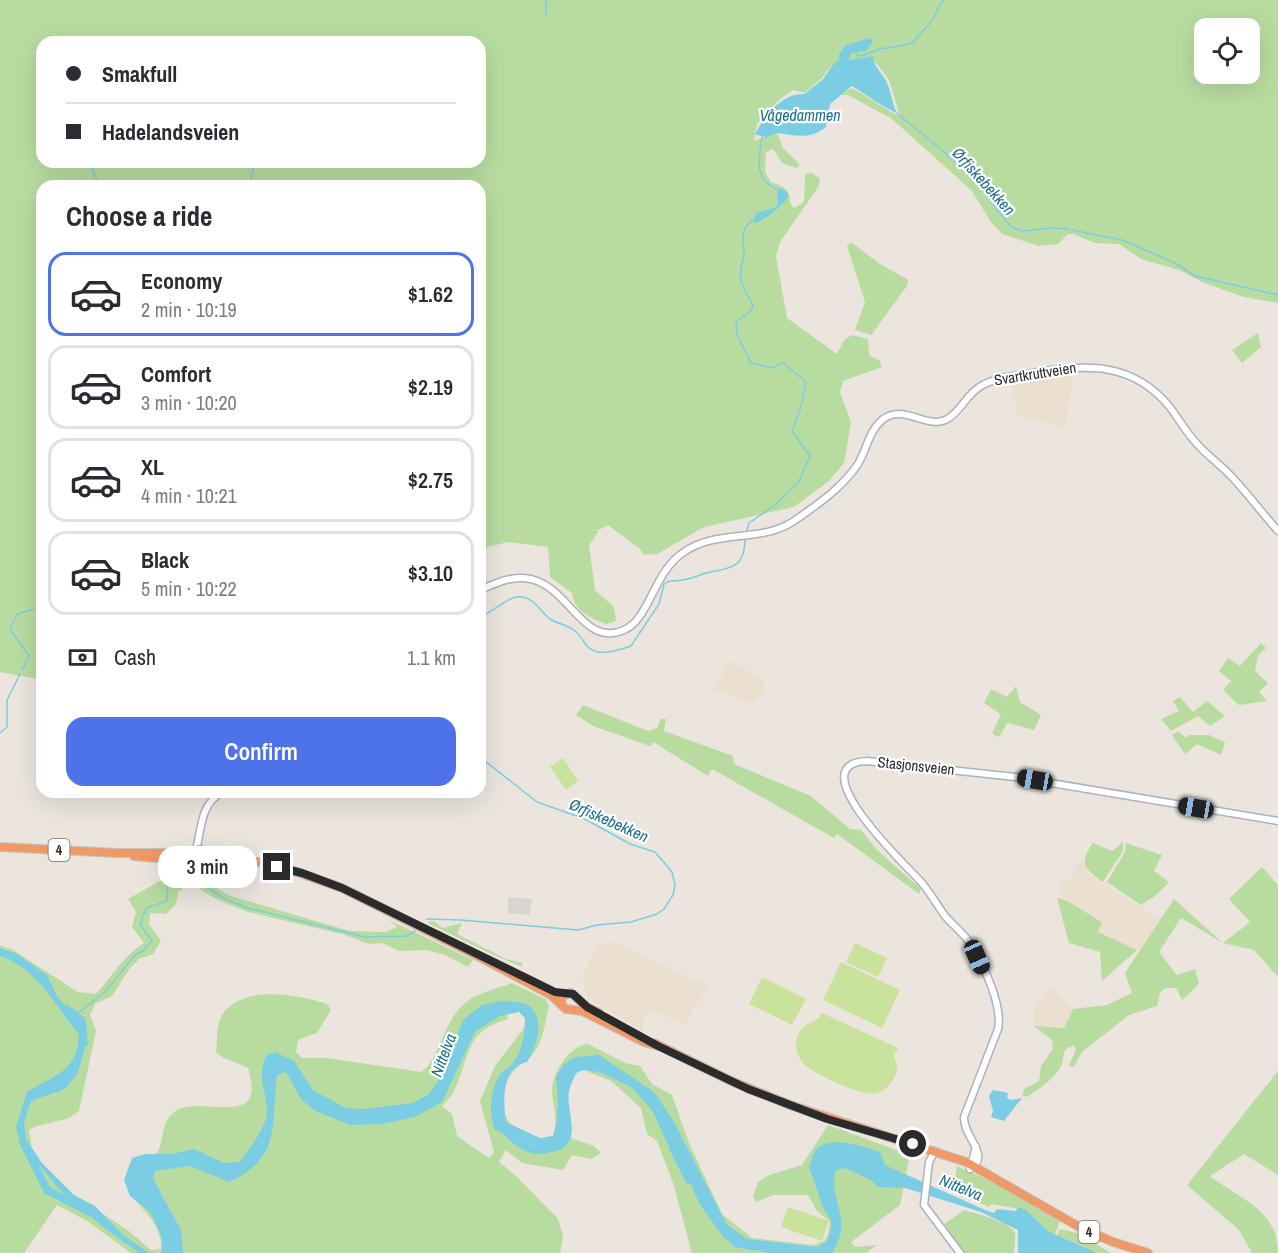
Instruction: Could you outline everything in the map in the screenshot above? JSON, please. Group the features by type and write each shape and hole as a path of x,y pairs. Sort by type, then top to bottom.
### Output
{"highway":[{"name":"4","path":"0,847 118,853 200,851 302,873 342,888 472,953 550,995 566,1009 573,1008 658,1046"},
{"path":"192,863 190,857 200,851 206,863"},
{"name":"4","path":"118,853 192,863 199,867 206,863 277,867"},
{"name":"4","path":"472,953 565,994 573,994 587,1007 658,1046 766,1096 827,1119 891,1138 972,1167 1094,1234 1148,1253"},
{"path":"561,1004 561,999 565,994"},
{"path":"573,1008 577,1003 576,998"}],"street":[{"name":"Svartkruttveien","path":"486,588 510,579 536,580 555,591 591,629 604,633 615,633 628,628 637,620 662,573 680,554 708,540 758,533 786,525 838,487 855,468 875,428 884,419 902,413 933,421 945,420 972,391 987,382 1077,367 1114,371 1136,380 1157,394 1193,440 1230,476 1278,531"},
{"name":"Stasjonsveien","path":"972,1167 979,1155 966,1132 964,1117 998,1029 999,1013 996,1000 966,938 946,917 919,879 876,835 861,815 846,784 846,774 850,767 857,762 867,761 1014,777 1278,821"},
{"path":"200,851 206,806 215,798"},
{"path":"934,1154 924,1202 929,1214 960,1253"}],"shaded area":[{"path":"1073,375 1065,428 1017,415 1011,384"},
{"path":"731,660 766,682 763,687 765,690 753,704 714,690"},
{"path":"1082,859 1089,875 1160,920 1140,951 1097,932 1102,922 1077,909 1064,898 1061,885 1064,880 1068,882 1075,873 1072,870"},
{"path":"508,897 532,899 529,915 508,913"},
{"path":"613,941 708,986 684,1026 664,1015 648,1012 641,1030 588,999 582,976 597,946"},
{"path":"1050,988 1073,1009 1064,1028 1034,1026 1034,1009"}],"green space":[{"path":"0,0 1278,0 1278,303 1244,297 1204,283 1179,270 1141,259 1119,244 1095,243 1068,234 1058,244 1039,246 1002,234 991,222 971,190 892,119 848,95 840,95 852,88 900,116 889,80 876,63 831,66 822,78 805,93 793,90 780,99 757,124 754,141 773,133 778,135 783,148 800,165 796,168 782,163 773,149 766,152 765,172 771,182 787,191 794,208 804,202 805,174 812,173 820,179 819,186 780,242 776,256 787,318 837,354 844,340 852,335 868,339 869,355 880,361 882,367 843,381 840,392 851,422 844,463 829,481 794,507 704,527 657,554 644,555 640,549 608,525 599,530 589,529 599,531 589,545 595,590 614,607 616,621 606,624 579,609 572,593 550,577 548,547 508,542 486,548 486,180 36,180 36,679 0,672"},
{"path":"851,242 880,264 908,280 907,286 871,335 855,330 865,302 847,246"},
{"path":"1258,333 1261,347 1242,363 1232,350"},
{"path":"1261,643 1266,648 1258,656 1255,671 1268,683 1259,692 1267,701 1239,705 1223,690 1231,681 1219,671 1228,658 1240,666"},
{"path":"1016,686 1020,702 1041,715 1034,730 1007,723 999,737 992,734 1001,714 984,703 991,689 1007,697"},
{"path":"1180,697 1193,712 1207,701 1225,716 1210,726 1198,716 1171,731 1161,719 1179,711 1173,701"},
{"path":"583,705 648,731 657,728 661,719 666,719 664,731 733,756 734,764 811,796 850,829 861,830 877,850 921,889 919,894 837,834 834,838 712,769 708,776 653,742 650,746 593,726 576,715"},
{"path":"1178,731 1186,738 1189,735 1209,735 1225,742 1221,755 1197,744 1185,754 1172,735"},
{"path":"563,758 578,781 566,790 550,767"},
{"path":"1123,842 1123,851 1103,882 1086,865 1088,850 1093,843 1112,851"},
{"path":"1126,843 1162,855 1154,871 1169,882 1155,896 1141,905 1107,882 1125,852"},
{"path":"185,867 228,895 350,931 386,932 397,927 389,920 473,960 468,967 445,955 426,950 399,951 382,943 369,944 342,934 248,912 216,899 195,886 186,886 178,892 176,904 166,914 150,913 149,924 161,941 153,954 139,959 130,968 112,996 95,1004 90,1015 96,1031 79,1111 69,1118 29,1130 32,1149 45,1171 62,1187 129,1231 151,1250 161,1249 160,1236 149,1216 129,1191 126,1182 129,1167 135,1160 152,1155 159,1150 164,1127 177,1110 189,1106 230,1107 241,1105 249,1099 252,1087 248,1068 216,1052 220,1020 225,1011 235,1003 260,995 274,994 327,1004 331,1010 317,1033 298,1040 296,1052 302,1058 327,1058 421,1072 433,1058 447,1027 460,1008 479,995 512,983 545,999 549,1006 536,1050 509,1077 504,1091 503,1105 507,1119 521,1131 539,1140 553,1136 555,1117 553,1082 569,1054 588,1044 625,1063 640,1066 652,1084 672,1095 689,1143 722,1214 752,1238 814,1245 824,1241 830,1222 817,1211 808,1195 773,1195 756,1202 753,1196 758,1182 769,1175 802,1165 828,1125 910,1155 900,1205 851,1242 855,1247 877,1245 866,1253 692,1253 673,1183 657,1141 647,1134 641,1108 611,1081 576,1067 563,1083 568,1137 594,1146 601,1153 591,1159 572,1155 563,1170 522,1163 506,1150 499,1162 558,1219 563,1236 560,1253 131,1253 87,1221 57,1205 24,1253 0,1253 0,945 13,950 78,992 96,994 124,960 144,943 132,927 136,912 128,899","holes":["505,1006 521,1008 527,1024 495,1066 480,1101 494,1152 489,1158 457,1136 452,1114 442,1106 454,1091 470,1047 476,1039 493,1024 508,1019"]},
{"path":"1262,867 1278,885 1278,977 1254,950 1223,943 1250,922 1229,899"},
{"path":"1057,898 1073,904 1102,922 1098,932 1137,950 1102,981 1100,952 1069,943"},
{"path":"1174,899 1223,943 1181,918 1159,952 1177,975 1195,969 1199,984 1182,1000 1176,988 1165,988 1160,993 1157,1006 1129,1015 1082,1052 1074,1067 1069,1065 1076,1050 1074,1046 1069,1047 1065,1051 1062,1065 1054,1076 1027,1097 1022,1095 1024,1089 1039,1081 1041,1066 1053,1049 1052,1040 1034,1026 1064,1028 1073,1009 1107,1005 1132,993 1125,973"},
{"path":"436,922 442,928 462,923 457,934 506,959 522,963 522,967 428,923"},
{"path":"855,943 887,958 878,977 846,962"},
{"path":"841,962 900,990 882,1028 823,1000"},
{"path":"762,977 806,999 792,1025 749,1004"},
{"path":"822,1013 898,1048 894,1055 898,1070 888,1087 877,1093 861,1092 826,1078 802,1062 796,1046 798,1035 804,1027 816,1020"},
{"path":"1278,1071 1278,1175 1244,1154 1210,1176 1255,1207 1272,1226 1278,1253 1252,1253 1239,1230 1187,1185"},
{"path":"957,1166 995,1183 1060,1221 1054,1237 1026,1210 991,1204 989,1207 948,1189 955,1181"},
{"path":"788,1207 829,1221 822,1241 781,1227"},
{"path":"964,1210 992,1219 1013,1230 1015,1234 1014,1253 961,1253 940,1227"},
{"path":"1060,1229 1077,1233 1111,1253 1049,1253"}],"water":[{"name":"Vågedammen","path":"870,38 873,41 866,51 851,53 849,60 873,56 874,63 888,85 897,113 852,86 830,104 826,127 817,133 800,136 778,134 767,138 755,134 775,106 789,97 805,94 823,79 839,60 839,54 846,45"},
{"path":"779,188 787,192 788,197 770,215 756,223 753,221 756,213 774,208 778,204"},
{"path":"0,948 15,953 47,975 57,996 81,1024 86,1043 78,1073 65,1089 31,1101 24,1123 26,1139 42,1163 74,1195 95,1206 122,1234 149,1253 139,1253 71,1200 57,1187 19,1140 16,1126 27,1092 54,1077 69,1065 78,1047 79,1035 45,989 25,970 0,956"},
{"name":"Nittelva","path":"501,1001 526,1004 532,1009 538,1023 537,1040 531,1056 527,1062 512,1071 508,1078 504,1096 506,1122 540,1138 553,1136 558,1104 556,1077 563,1065 575,1057 599,1055 654,1092 673,1120 727,1225 747,1239 817,1247 827,1241 831,1220 824,1210 809,1167 816,1150 822,1145 838,1142 880,1152 885,1165 985,1210 994,1213 997,1209 1016,1211 1018,1207 1026,1210 1049,1232 1097,1253 1018,1253 1018,1230 981,1212 905,1188 879,1187 869,1179 845,1168 836,1170 834,1181 841,1230 832,1253 769,1253 735,1247 723,1237 699,1203 680,1159 667,1143 652,1110 631,1087 599,1072 584,1070 576,1073 569,1091 571,1135 562,1148 552,1152 495,1130 491,1116 491,1100 502,1071 510,1066 520,1050 525,1018 519,1012 500,1016 475,1032 442,1102 415,1117 382,1124 351,1125 315,1111 301,1099 286,1072 277,1075 271,1138 266,1151 246,1173 229,1182 190,1166 155,1171 153,1179 181,1230 183,1253 160,1253 162,1238 150,1212 130,1196 124,1180 132,1158 145,1154 172,1154 194,1149 224,1163 240,1162 266,1118 267,1104 262,1073 266,1056 275,1052 294,1061 313,1090 345,1108 365,1109 413,1103 429,1094 445,1070 464,1019 482,1005"},
{"path":"993,1090 1008,1093 1007,1097 1010,1100 1022,1098 1004,1121 991,1117 993,1111 989,1096"}],"waterway":[{"path":"546,0 546,14"},
{"path":"856,52 858,56 862,56 879,49 914,42 932,21 944,0"},
{"name":"Ørfiskebekken","path":"897,113 955,161 981,188 1011,227 1023,231 1068,229"},
{"name":"Ørfiskebekken","path":"762,136 759,167 764,180 777,189"},
{"path":"92,168 97,180"},
{"path":"250,180 254,168"},
{"name":"Ørfiskebekken","path":"746,533 749,523 775,505 798,483 810,456 792,431 801,407 806,382 783,363 772,368 751,363 737,335 736,322 751,311 753,305 740,274 744,257 744,231 753,220"},
{"name":"Ørfiskebekken","path":"1072,230 1122,240 1175,263 1195,276 1278,295"},
{"name":"Ørfiskebekken","path":"486,614 516,597 527,598 550,619 575,631 591,650 608,652 631,646 659,604 664,584 732,567 741,560 745,538"},
{"path":"22,670 29,656 10,629 17,614 36,609"},
{"path":"0,733 7,727 7,700 20,674"},
{"name":"Ørfiskebekken","path":"426,919 578,930 597,925 631,922 657,914 664,909 673,895 675,885 672,872 655,852 630,844 585,819 537,802 486,762"},
{"name":"Ørfiskebekken","path":"74,1016 105,992 135,955 143,951 152,941 140,924 146,908 167,901 167,885 180,877 193,878 225,899 248,908 365,937 407,936 415,931"},
{"name":"Nittelva","path":"67,1009 82,1021 84,1043"},
{"name":"Nittelva","path":"506,1131 522,1145 534,1150 555,1146"},
{"name":"Nittelva","path":"23,1142 47,1190 87,1211"},
{"name":"Nittelva","path":"673,1148 689,1180"}],"route":[{"path":"277,867 302,873 342,888 555,992 573,994 590,1009 658,1046 740,1085 827,1119 913,1144"}]}
